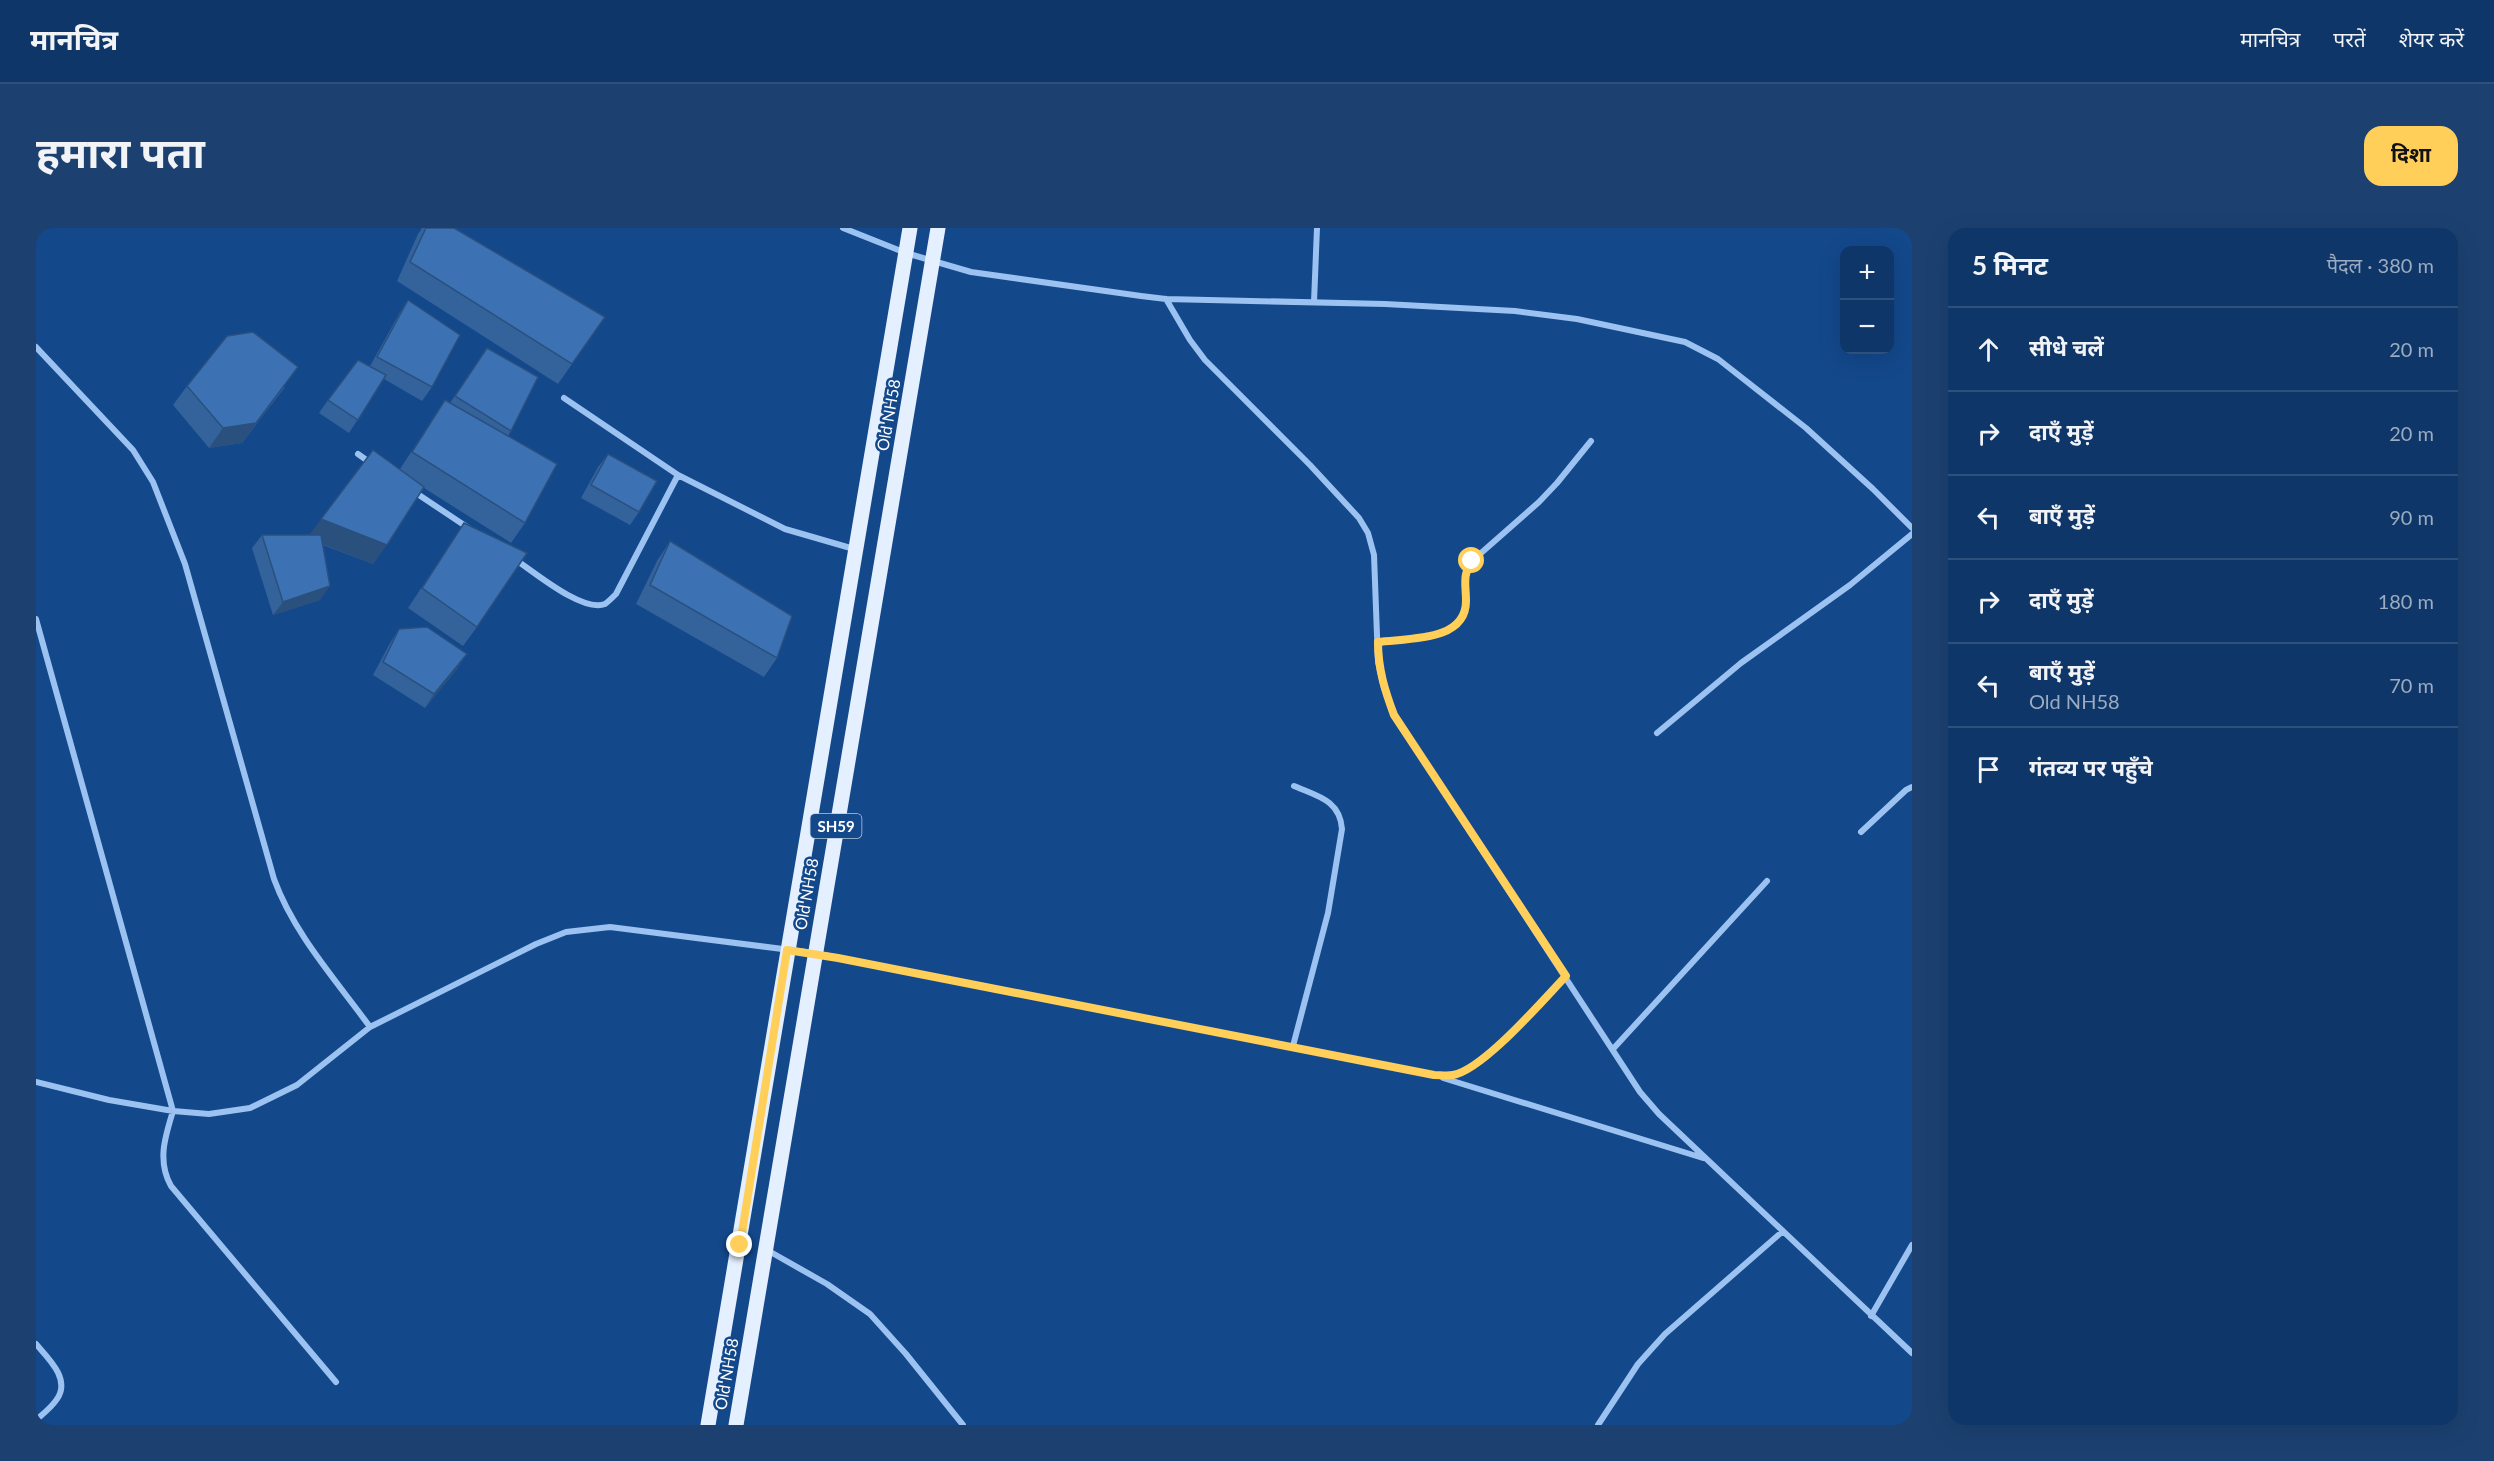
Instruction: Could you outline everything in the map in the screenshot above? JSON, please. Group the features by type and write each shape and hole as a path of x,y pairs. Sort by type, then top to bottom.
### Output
{"main road":[{"name":"Old NH58","path":"708,1425 910,228"},
{"name":"Old NH58","path":"735,1425 767,1250 814,953 938,228"}],"street":[{"path":"843,228 906,253 971,272 1166,299 1515,310 1577,319 1685,342 1718,359 1806,428 1874,489 1912,528"},
{"path":"1314,302 1317,228"},
{"path":"1166,299 1190,340 1205,360 1310,465 1363,525 1374,555 1378,662 1394,715 1640,1092 1706,1160 1912,1353"},
{"path":"36,347 133,450 153,482 185,564 283,903 295,925 370,1027"},
{"path":"564,398 678,475 785,530 856,549"},
{"path":"1378,642 1446,633 1456,626 1463,618 1465,609 1463,579 1465,570 1472,561 1539,502 1591,441"},
{"path":"358,454 377,467"},
{"path":"513,558 572,597 589,605 604,604 616,594 678,475"},
{"path":"406,487 474,532"},
{"path":"1656,733 1741,663 1850,585 1912,534"},
{"path":"36,619 173,1111 164,1139 164,1173 171,1186 336,1382"},
{"path":"1293,1046 1328,913 1342,828 1341,815 1336,808 1325,800 1294,786"},
{"path":"1861,832 1906,790 1912,788"},
{"path":"1612,1049 1767,881"},
{"path":"36,1082 109,1100 173,1111 209,1114 250,1108 297,1085 370,1027 536,944 566,932 610,927 814,953 1434,1075 1706,1160"},
{"path":"1434,1075 1453,1075 1469,1068 1505,1039 1566,976"},
{"path":"1598,1425 1638,1365 1665,1334 1783,1231"},
{"path":"1871,1316 1912,1245"},
{"path":"767,1250 827,1284 870,1314 906,1354 963,1425"},
{"path":"36,1344 58,1371 61,1390 57,1399 36,1420"}],"building":[{"path":"426,228 454,228 605,317 572,364 410,262"},
{"path":"408,300 460,335 432,387 377,357"},
{"path":"253,332 298,367 256,423 223,428 187,386 227,336"},
{"path":"487,348 538,377 511,431 455,396"},
{"path":"358,360 386,375 358,420 328,400"},
{"path":"445,400 557,464 525,523 412,452"},
{"path":"373,450 424,487 387,545 321,519"},
{"path":"608,454 657,481 639,512 591,485"},
{"path":"464,523 527,553 477,627 422,588"},
{"path":"262,535 321,535 330,586 283,602"},
{"path":"670,541 792,616 777,658 650,585"},
{"path":"427,627 467,654 434,694 383,662 399,629"}],"route":[{"path":"740,1245 787,950 814,953 1434,1075 1453,1075 1469,1068 1505,1039 1566,976 1394,715 1378,662 1378,642 1446,633 1456,626 1463,618 1466,600 1463,579 1465,570 1472,561"}]}
